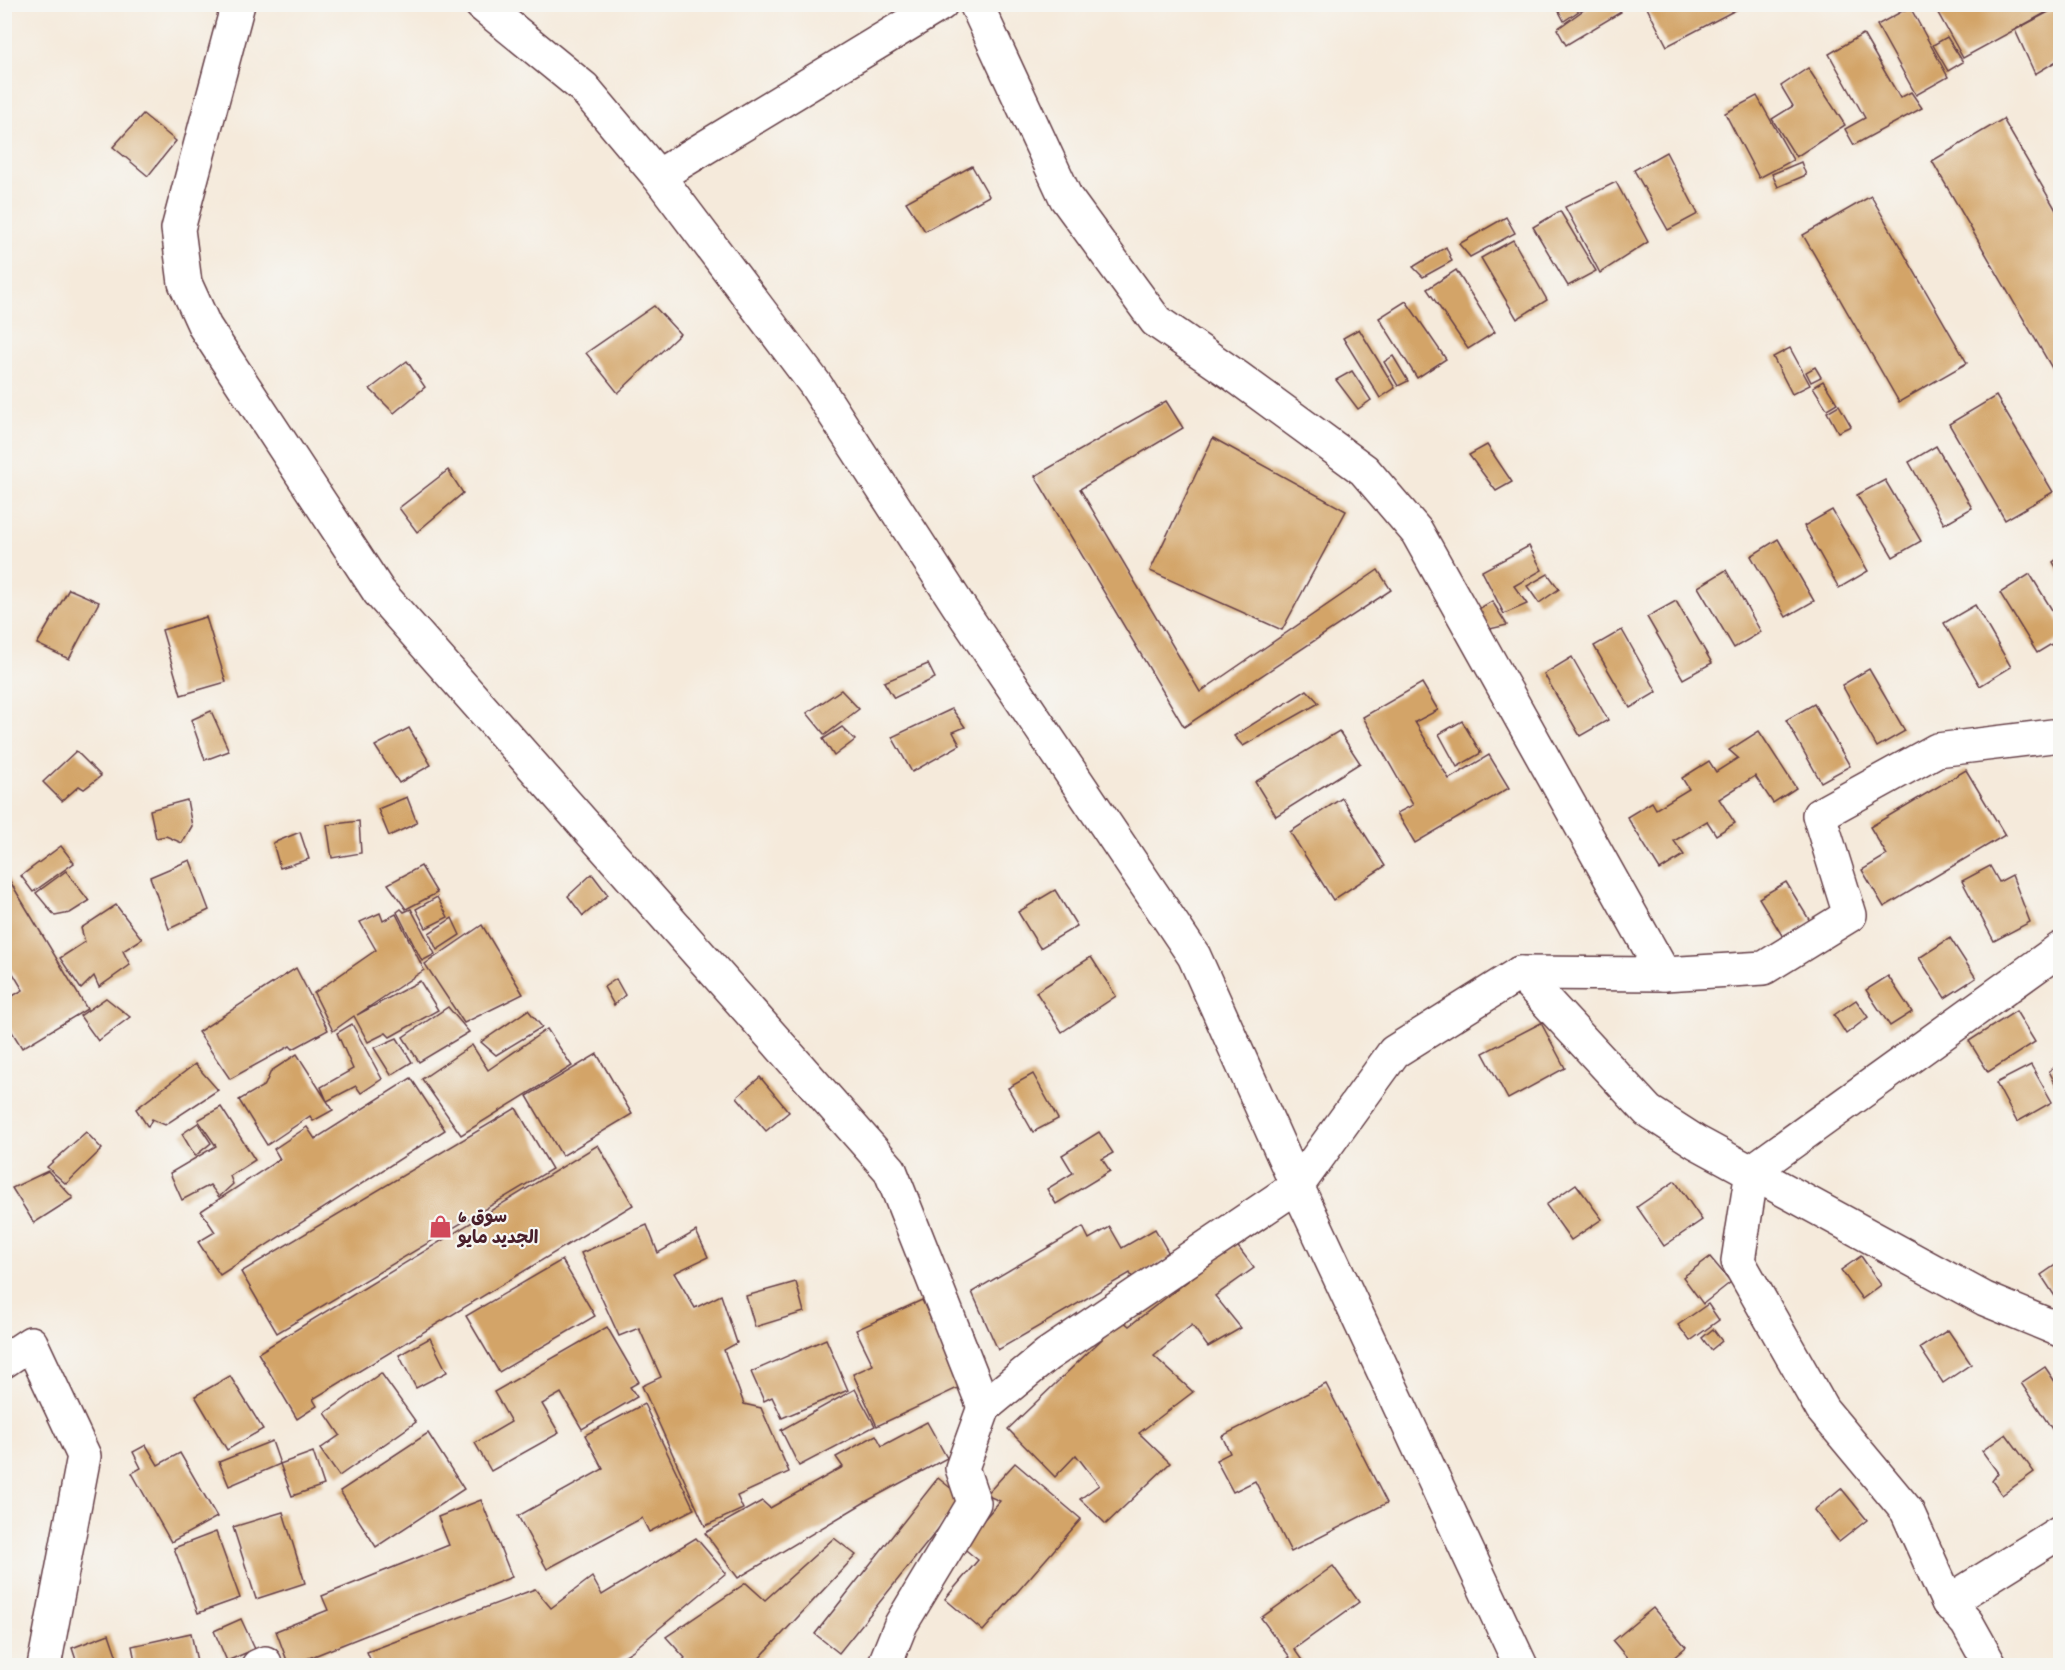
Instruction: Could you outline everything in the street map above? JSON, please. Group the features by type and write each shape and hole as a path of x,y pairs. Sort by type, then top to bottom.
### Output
{"street":[{"path":"237,4 178,229 185,283 205,327 378,592 890,1170 984,1407"},
{"path":"481,4 584,88 658,176 815,384 958,605 1194,956 1297,1186 1521,1665"},
{"path":"658,176 941,4"},
{"path":"976,4 1066,198 1156,321 1364,470 1417,532 1664,974"},
{"path":"884,1665 901,1624 975,1503 962,1468 984,1407 1047,1354 1297,1186 1394,1052 1520,973 1664,974 1764,968 1850,915 1819,814 1937,750 2061,735"},
{"path":"1991,1665 1967,1623 1948,1602 1908,1511 1822,1409 1738,1261 1752,1171 2061,949"},
{"path":"1520,973 1648,1111 1696,1142 1985,1299 2061,1330"},
{"path":"4,1361 31,1343 84,1456 44,1665"},
{"path":"1948,1602 2061,1532"},
{"path":"258,1665 265,1663 266,1665"}],"building":[{"path":"1555,4 1589,4 1564,21"},
{"path":"1592,4 1617,4 1621,12 1566,45 1557,29"},
{"path":"1645,4 1747,4 1667,46"},
{"path":"1933,4 2043,4 2047,12 1963,58"},
{"path":"1910,7 1948,77 1916,95 1877,25"},
{"path":"2056,8 2060,17 2060,59 2035,74 2015,30"},
{"path":"1863,34 1900,98 1911,92 1922,108 1854,145 1845,129 1865,118 1829,54"},
{"path":"1947,37 1963,62 1948,71 1933,45"},
{"path":"1808,68 1845,125 1796,157 1772,119 1793,106 1781,86"},
{"path":"1757,96 1793,160 1759,178 1725,113"},
{"path":"143,114 176,141 148,176 113,147"},
{"path":"2003,119 2060,217 2060,382 1932,161"},
{"path":"1666,152 1698,214 1668,230 1634,170"},
{"path":"1801,162 1806,175 1778,187 1772,174"},
{"path":"972,166 989,196 925,231 906,202"},
{"path":"1616,182 1648,242 1600,273 1565,207"},
{"path":"1871,196 1967,363 1899,402 1803,235"},
{"path":"1560,211 1596,271 1568,286 1533,227"},
{"path":"1506,217 1515,233 1470,257 1459,244"},
{"path":"1513,240 1547,300 1517,319 1481,258"},
{"path":"1446,247 1452,261 1423,277 1413,267"},
{"path":"1456,270 1495,332 1468,349 1427,289"},
{"path":"1406,301 1446,359 1417,378 1379,318"},
{"path":"654,306 680,334 618,393 586,353"},
{"path":"1359,329 1395,388 1380,398 1343,338"},
{"path":"1790,348 1810,385 1792,394 1773,357"},
{"path":"1393,356 1408,381 1398,386 1384,362"},
{"path":"407,361 425,387 394,413 370,389"},
{"path":"1815,367 1821,377 1811,382 1806,372"},
{"path":"1352,371 1371,400 1358,409 1336,380"},
{"path":"1823,381 1837,403 1827,409 1813,387"},
{"path":"1996,396 2053,492 2005,520 1949,424"},
{"path":"1166,401 1183,428 1080,489 1200,692 1378,570 1391,590 1184,727 1035,476"},
{"path":"1839,405 1851,426 1838,432 1827,412"},
{"path":"1213,438 1346,511 1282,630 1150,571"},
{"path":"1487,445 1512,482 1496,491 1469,455"},
{"path":"1936,446 1972,508 1944,524 1909,462"},
{"path":"448,470 463,493 417,532 399,508"},
{"path":"1885,480 1921,541 1893,557 1857,495"},
{"path":"1832,510 1868,571 1839,588 1804,526"},
{"path":"1778,539 1814,601 1786,617 1751,556"},
{"path":"1529,546 1542,570 1514,586 1527,604 1504,614 1482,571"},
{"path":"2060,557 2060,574 2053,562"},
{"path":"1726,570 1761,632 1734,648 1698,587"},
{"path":"1548,574 1559,589 1539,603 1527,586"},
{"path":"2030,574 2060,623 2060,639 2037,653 2000,593"},
{"path":"69,589 99,602 69,659 37,644"},
{"path":"1492,601 1507,625 1490,629 1477,610"},
{"path":"1676,601 1712,663 1683,679 1647,617"},
{"path":"1975,605 2011,667 1980,686 1944,623"},
{"path":"206,617 226,682 181,695 162,630"},
{"path":"1622,630 1657,692 1630,708 1594,646"},
{"path":"1572,657 1608,720 1580,736 1544,674"},
{"path":"928,664 935,678 894,698 884,682"},
{"path":"1869,669 1905,731 1877,747 1842,685"},
{"path":"1422,683 1438,710 1415,722 1449,779 1489,755 1509,788 1415,843 1397,813 1413,805 1363,717"},
{"path":"841,690 859,709 825,735 807,713"},
{"path":"1307,690 1319,703 1243,746 1234,736"},
{"path":"1814,704 1850,766 1821,782 1786,720"},
{"path":"952,709 965,727 953,732 960,745 912,772 892,737"},
{"path":"211,711 229,751 205,760 191,720"},
{"path":"1462,721 1481,753 1457,767 1439,734"},
{"path":"842,727 855,740 834,756 823,739"},
{"path":"409,728 431,765 399,783 375,746"},
{"path":"1339,731 1360,763 1276,816 1255,782"},
{"path":"1759,731 1796,788 1773,803 1755,776 1719,799 1735,823 1716,835 1707,821 1674,841 1684,855 1660,870 1627,817 1652,802 1656,809 1689,789 1682,778 1709,761 1716,772 1738,758 1729,750"},
{"path":"76,751 101,776 84,789 79,786 62,801 43,782"},
{"path":"1966,770 2005,835 1884,907 1862,870 1887,855 1870,827"},
{"path":"407,797 417,823 389,836 378,809"},
{"path":"1342,798 1385,866 1333,900 1290,832"},
{"path":"187,800 192,826 182,843 166,836 156,838 150,810"},
{"path":"359,821 361,853 332,858 327,825"},
{"path":"300,832 309,859 280,868 273,843"},
{"path":"61,846 74,863 33,892 21,876"},
{"path":"190,860 209,910 169,929 150,877"},
{"path":"421,866 437,893 406,909 388,884"},
{"path":"1990,866 1999,882 2012,875 2030,922 1994,941 1962,881"},
{"path":"66,871 89,901 70,913 55,916 36,893"},
{"path":"5,873 87,1009 22,1048 4,1019 4,1001 23,990 5,960"},
{"path":"592,874 608,895 583,916 568,896"},
{"path":"1786,882 1810,921 1783,937 1759,898"},
{"path":"1055,890 1077,926 1040,948 1018,912"},
{"path":"437,897 448,917 426,928 416,909"},
{"path":"116,905 142,939 123,951 130,965 99,987 94,976 81,989 60,958 85,942 81,928"},
{"path":"401,909 404,912 411,909 435,954 422,961 397,912"},
{"path":"380,913 383,921 396,914 424,970 357,1015 420,981 438,1010 390,1037 386,1033 368,1042 354,1016 333,1031 314,993 376,950 360,922"},
{"path":"452,918 460,935 437,950 429,933"},
{"path":"482,925 523,994 464,1023 425,964"},
{"path":"1950,938 1976,978 1945,998 1919,958"},
{"path":"1091,957 1116,996 1062,1032 1036,992"},
{"path":"296,968 328,1030 293,1049 290,1046 230,1079 198,1032"},
{"path":"1888,976 1912,1012 1890,1026 1866,990"},
{"path":"616,979 625,995 614,1005 604,987"},
{"path":"106,998 130,1017 98,1041 80,1016"},
{"path":"1856,1000 1868,1017 1846,1034 1834,1015"},
{"path":"448,1007 469,1032 419,1062 403,1037"},
{"path":"528,1010 542,1027 496,1055 481,1042"},
{"path":"2016,1011 2035,1042 1988,1072 1969,1041"},
{"path":"1541,1023 1565,1068 1508,1099 1483,1053"},
{"path":"352,1024 382,1079 361,1093 356,1086 327,1101 321,1087 353,1069 337,1033"},
{"path":"547,1029 572,1066 461,1135 422,1079 472,1045 488,1070"},
{"path":"397,1038 412,1062 391,1075 374,1048"},
{"path":"297,1054 333,1110 313,1121 310,1116 267,1145 239,1100 265,1085 271,1071"},
{"path":"597,1054 632,1114 562,1156 527,1096"},
{"path":"195,1064 218,1090 165,1125 152,1119 148,1127 136,1109"},
{"path":"2060,1064 2060,1093 2049,1071"},
{"path":"2031,1065 2052,1102 2017,1122 1996,1083"},
{"path":"1033,1074 1058,1119 1033,1132 1008,1088"},
{"path":"760,1077 789,1112 766,1131 737,1097"},
{"path":"411,1078 445,1130 220,1275 198,1242 215,1232 201,1211 280,1159 274,1149 307,1127 315,1139"},
{"path":"221,1107 255,1160 230,1176 233,1184 219,1197 210,1185 182,1200 170,1173 216,1146 198,1120"},
{"path":"516,1108 552,1169 277,1333 241,1272"},
{"path":"198,1123 211,1143 195,1156 182,1134"},
{"path":"86,1132 102,1149 66,1184 47,1167"},
{"path":"1099,1132 1113,1153 1102,1159 1110,1171 1056,1204 1047,1189 1073,1173 1062,1155"},
{"path":"598,1145 633,1205 313,1399 317,1406 297,1419 258,1353"},
{"path":"48,1171 73,1198 34,1223 12,1188"},
{"path":"1675,1181 1702,1220 1664,1246 1637,1207"},
{"path":"1576,1184 1602,1219 1571,1240 1546,1205"},
{"path":"647,1225 658,1253 696,1231 708,1257 674,1273 695,1308 721,1295 737,1343 724,1350 744,1404 761,1408 789,1472 737,1496 743,1509 705,1526 642,1386 661,1377 639,1328 619,1336 581,1253"},
{"path":"1083,1227 1089,1239 1110,1227 1122,1248 1155,1229 1171,1257 1133,1279 1130,1273 998,1350 972,1292"},
{"path":"1236,1244 1254,1268 1215,1296 1241,1328 1208,1347 1192,1325 1154,1356 1193,1392 1139,1433 1170,1463 1106,1524 1080,1499 1099,1485 1076,1455 1055,1477 1008,1429 1122,1320 1129,1326"},
{"path":"1861,1256 1881,1285 1862,1299 1841,1270"},
{"path":"1710,1257 1731,1282 1703,1304 1683,1277"},
{"path":"562,1260 595,1316 499,1372 466,1316"},
{"path":"2060,1262 2060,1304 2041,1275"},
{"path":"796,1282 804,1312 755,1327 746,1296"},
{"path":"922,1300 962,1386 877,1426 853,1374 873,1365 856,1330"},
{"path":"1708,1304 1719,1320 1690,1341 1678,1325"},
{"path":"607,1327 639,1382 630,1387 637,1397 582,1429 561,1393 542,1404 559,1433 491,1471 475,1443 511,1422 494,1392"},
{"path":"1713,1329 1722,1341 1711,1350 1702,1338"},
{"path":"1948,1330 1971,1364 1943,1383 1920,1348"},
{"path":"430,1338 447,1372 416,1388 399,1355"},
{"path":"826,1339 848,1390 782,1418 772,1397 764,1401 751,1372"},
{"path":"2045,1367 2060,1389 2060,1441 2021,1383"},
{"path":"381,1373 416,1422 339,1476 320,1449 340,1435 325,1413"},
{"path":"230,1376 263,1429 227,1450 195,1396"},
{"path":"1326,1384 1387,1503 1291,1552 1255,1481 1233,1492 1216,1460 1230,1453 1222,1436"},
{"path":"855,1389 875,1426 799,1466 781,1430"},
{"path":"644,1404 694,1509 649,1532 642,1518 547,1569 518,1516 603,1469 585,1435"},
{"path":"927,1422 947,1458 865,1502 738,1578 705,1533 762,1501 770,1508 843,1467 836,1457 876,1435 882,1446"},
{"path":"428,1433 464,1489 376,1547 340,1491"},
{"path":"2006,1434 2034,1472 2002,1495 1992,1481 1998,1473 1982,1451"},
{"path":"272,1441 280,1464 229,1486 219,1462"},
{"path":"146,1445 158,1465 180,1453 217,1517 171,1542 132,1473 141,1468 133,1452"},
{"path":"313,1452 324,1485 292,1496 280,1464"},
{"path":"1015,1463 1081,1519 983,1631 945,1599 978,1560 961,1546 1000,1501 986,1495"},
{"path":"938,1478 963,1498 839,1653 815,1634"},
{"path":"1841,1488 1867,1520 1839,1542 1814,1510"},
{"path":"481,1500 512,1577 289,1666 276,1631 328,1610 322,1596 449,1545 438,1517"},
{"path":"283,1512 305,1583 256,1599 233,1527"},
{"path":"216,1532 240,1598 198,1613 174,1548"},
{"path":"696,1538 726,1573 632,1651 608,1666 373,1666 367,1652 535,1589 551,1608 592,1577 602,1595"},
{"path":"834,1538 856,1555 752,1666 677,1666 685,1658 666,1637 746,1583 765,1600"},
{"path":"1333,1566 1359,1602 1294,1649 1306,1666 1278,1666 1290,1657 1261,1618"},
{"path":"1653,1608 1686,1647 1664,1666 1634,1666 1613,1641"},
{"path":"241,1619 255,1649 227,1661 214,1631"},
{"path":"191,1633 198,1666 136,1666 132,1646"},
{"path":"109,1634 120,1666 78,1666 72,1648"}],"place":[{"name":"سوق 6 الجديد مايو","path":"440,1226"}]}
